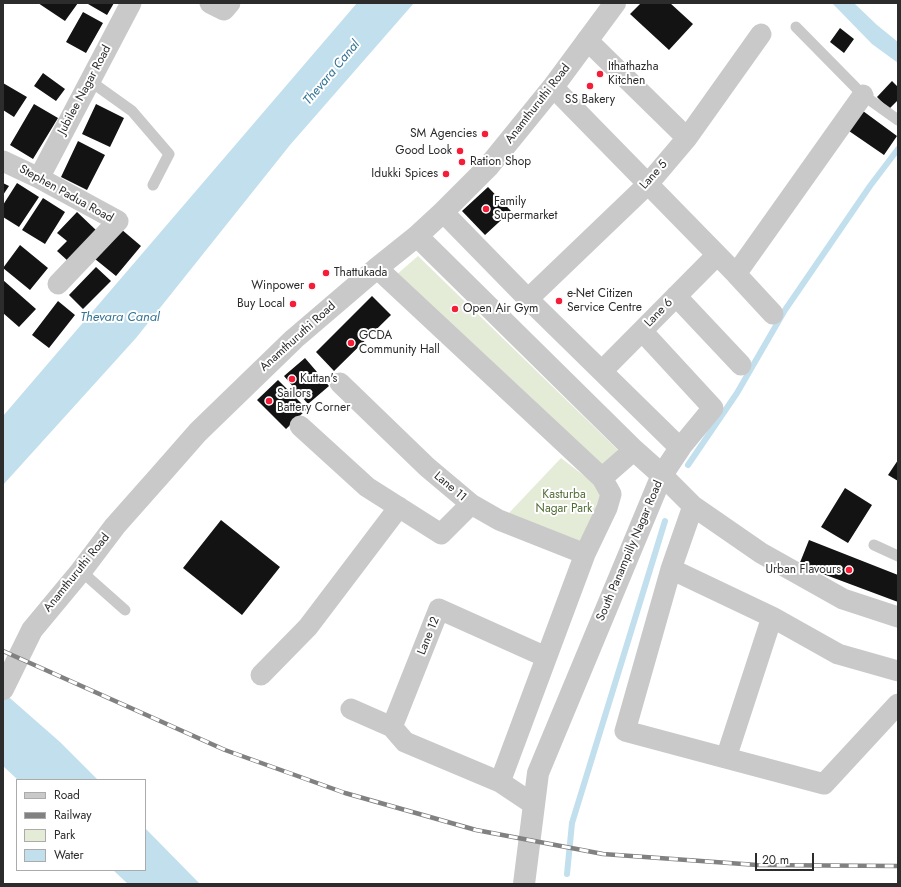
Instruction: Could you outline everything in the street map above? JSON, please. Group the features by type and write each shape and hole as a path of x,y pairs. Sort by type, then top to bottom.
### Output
{"street":[{"name":"Jubilee Nagar Road","path":"39,178 132,3"},
{"path":"210,3 224,10 230,3"},
{"name":"Anamthuruthi Road","path":"4,689 32,630 115,526 198,432 294,339 417,236 488,167 553,87 615,3"},
{"name":"Lane 5","path":"528,299 648,184 687,138 761,34"},
{"path":"587,40 687,138"},
{"path":"553,87 736,274 773,314"},
{"path":"736,274 863,95"},
{"name":"Stephen Padua Road","path":"3,161 39,178 118,221 58,284"},
{"path":"443,212 528,299 680,448"},
{"name":"South Panampilly Nagar Road","path":"417,236 634,450 662,475 538,773 524,884"},
{"name":"Lane 6","path":"602,371 716,255"},
{"path":"377,268 602,478 611,494 607,508 585,554 500,782"},
{"path":"676,296 741,365"},
{"path":"642,331 713,408 680,448 662,475 693,506 761,553 843,599 898,617"},
{"name":"Lane 11","path":"340,383 427,467 471,504 499,520 585,554"},
{"path":"300,426 367,487 441,534 471,504"},
{"path":"602,478 634,450"},
{"path":"693,506 671,569 625,731 824,784 898,704"},
{"path":"261,676 308,627 399,507"},
{"path":"671,569 772,617 838,654 898,671"},
{"name":"Lane 12","path":"392,726 439,609 546,657"},
{"path":"726,758 772,617"},
{"path":"351,709 392,726 405,742 500,782 533,804"}],"lane":[{"path":"796,27 863,95 898,120"},
{"path":"90,81 132,111 169,154 153,185"},
{"path":"874,545 898,556"},
{"path":"80,571 125,610"}],"green space":[{"path":"418,256 619,451 601,467 395,276"},
{"name":"Kasturba Nagar Park","path":"561,458 600,488 602,501 583,546 508,514"}],"water":[{"name":"Thevara Canal","path":"357,3 414,3 290,145 136,338 3,485 3,416"},
{"path":"832,3 854,3 877,25 898,42 898,63 872,44"},
{"path":"3,692 60,742 97,779 17,779 3,766"},
{"path":"146,829 200,884 128,884 114,871 146,871"}],"building":[{"path":"38,3 78,3 65,21"},
{"path":"114,3 107,15 88,4"},
{"path":"641,3 670,3 693,24 669,50 630,14"},
{"path":"83,12 103,23 86,53 66,42"},
{"path":"840,28 854,39 844,53 830,42"},
{"path":"43,73 65,89 56,101 34,86"},
{"path":"892,81 898,87 898,100 889,109 877,97"},
{"path":"3,83 27,97 14,117 3,110"},
{"path":"34,104 58,118 33,159 10,145"},
{"path":"96,104 124,118 110,147 82,134"},
{"path":"863,111 897,136 884,155 849,131"},
{"path":"78,141 105,155 87,190 61,177"},
{"path":"3,183 9,186 3,195"},
{"path":"17,183 39,197 19,227 3,217 3,205"},
{"path":"488,187 511,211 485,235 462,211"},
{"path":"43,198 65,212 45,244 22,230"},
{"path":"77,212 97,231 68,261 57,251 67,241 57,233"},
{"path":"121,229 141,246 116,276 95,259"},
{"path":"20,245 48,268 30,290 3,268"},
{"path":"96,267 111,281 83,309 69,295"},
{"path":"3,280 36,309 19,327 3,313"},
{"path":"372,296 391,315 334,371 316,352"},
{"path":"58,301 75,315 49,348 32,335"},
{"path":"305,358 329,386 308,404 284,376"},
{"path":"278,380 307,409 286,429 257,400"},
{"path":"898,460 898,481 888,475"},
{"path":"845,488 872,505 848,543 821,527"},
{"path":"221,520 280,567 242,615 183,568"},
{"name":"Urban Flavours","path":"809,540 898,575 898,602 799,565"}],"waterway":[{"path":"688,465 737,393 785,310 870,186 898,149"},
{"path":"567,874 572,823 665,521"}],"railway":[{"path":"3,651 225,750 345,793 476,830 603,854 757,865 898,866"}],"place":[{"name":"Ithathazha Kitchen","path":"600,74"},
{"name":"SS Bakery","path":"590,86"},
{"name":"SM Agencies","path":"485,134"},
{"name":"Good Look","path":"460,151"},
{"name":"Ration Shop","path":"462,162"},
{"name":"Idukki Spices","path":"446,174"},
{"name":"Family Supermarket","path":"486,209"},
{"name":"Thattukada","path":"326,273"},
{"name":"Winpower","path":"312,286"},
{"name":"e-Net Citizen Service Centre","path":"559,301"},
{"name":"Buy Local","path":"293,304"},
{"name":"Open Air Gym","path":"455,309"},
{"name":"GCDA Community Hall","path":"351,343"},
{"name":"Kuttan's","path":"292,379"},
{"name":"Sailors Battery Corner","path":"269,401"},
{"name":"Urban Flavours","path":"849,570"}]}
